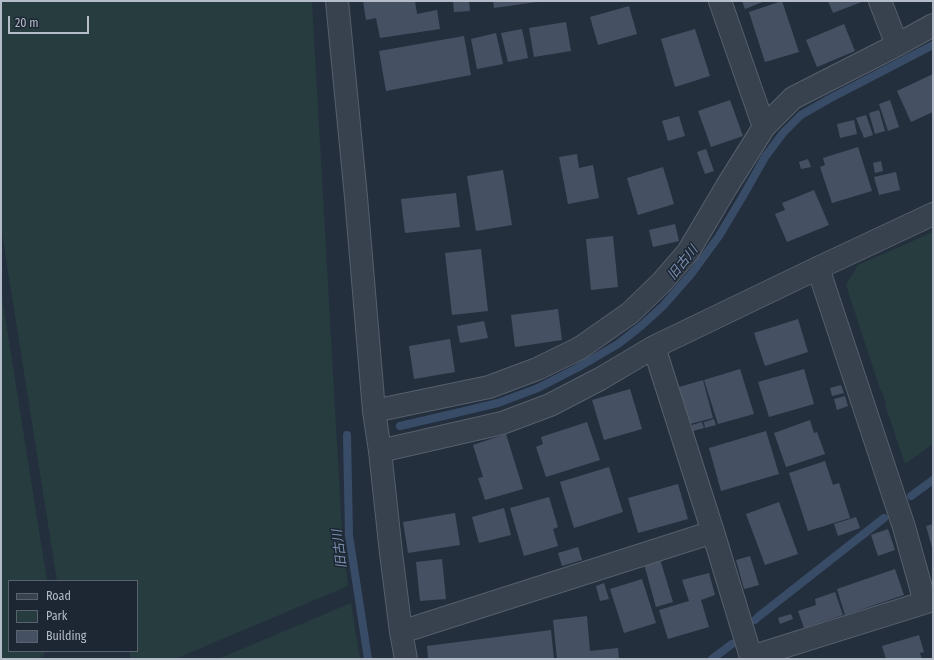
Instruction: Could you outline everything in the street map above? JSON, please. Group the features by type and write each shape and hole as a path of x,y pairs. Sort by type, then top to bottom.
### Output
{"street":[{"path":"337,1 356,197 374,411 401,632 406,659"},
{"path":"720,1 764,127"},
{"path":"880,1 896,45"},
{"path":"374,411 489,387 537,369 580,348 630,313 662,282 688,252 764,127 793,98 933,25"},
{"path":"380,451 502,423 550,405 600,379 654,347 933,214"},
{"path":"654,347 713,532 751,658 929,601 818,268"},
{"path":"401,632 713,532"}],"green space":[{"path":"1,1 312,1 342,533 348,586 175,659 131,659 129,652 138,652 138,580 57,580 1,227"},
{"path":"933,232 933,444 905,464 846,285 858,265"},
{"path":"1,291 47,580 8,580 8,652 45,652 43,656 37,659 1,659"},
{"path":"351,603 360,659 218,659"}],"building":[{"path":"363,1 415,1 417,14 437,10 440,29 380,38 376,18 366,20"},
{"path":"453,1 469,1 470,11 454,12"},
{"path":"493,1 537,1 537,2 494,8"},
{"path":"742,1 765,1 745,9"},
{"path":"782,1 799,52 765,62 749,12"},
{"path":"828,1 864,1 833,13"},
{"path":"629,6 637,34 598,45 590,17"},
{"path":"566,22 571,51 534,57 529,28"},
{"path":"844,24 855,51 817,67 806,40"},
{"path":"522,29 528,58 508,62 501,33"},
{"path":"695,29 710,76 675,87 661,39"},
{"path":"496,33 503,64 477,69 471,39"},
{"path":"464,36 471,75 386,91 379,51"},
{"path":"933,74 933,112 911,122 897,91"},
{"path":"730,100 743,136 711,147 698,111"},
{"path":"890,100 899,127 888,131 879,104"},
{"path":"879,110 885,131 875,134 869,113"},
{"path":"866,115 873,135 864,138 856,118"},
{"path":"679,116 685,136 668,141 662,121"},
{"path":"854,120 857,134 840,138 837,124"},
{"path":"858,147 872,191 832,203 820,167 825,165 823,158"},
{"path":"706,149 714,171 705,174 697,152"},
{"path":"577,154 579,168 593,165 599,198 568,204 559,157"},
{"path":"808,159 811,167 801,169 799,162"},
{"path":"881,161 883,171 875,173 873,163"},
{"path":"663,167 674,204 638,215 627,178"},
{"path":"503,170 512,225 476,231 467,176"},
{"path":"896,172 900,190 879,195 874,177"},
{"path":"814,190 829,225 787,242 775,214 785,210 782,203"},
{"path":"456,193 460,227 405,233 401,199"},
{"path":"675,224 679,241 653,247 649,230"},
{"path":"613,236 618,287 591,290 586,239"},
{"path":"481,249 488,311 452,315 445,253"},
{"path":"558,309 562,340 515,347 511,315"},
{"path":"798,319 808,352 765,366 754,333"},
{"path":"484,321 488,338 460,343 457,326"},
{"path":"450,339 455,372 414,379 409,346"},
{"path":"740,369 754,414 718,424 704,380"},
{"path":"804,369 814,404 769,417 758,382"},
{"path":"703,380 713,418 690,424 679,387"},
{"path":"841,385 844,393 832,396 830,388"},
{"path":"630,389 642,429 604,440 592,400"},
{"path":"845,396 848,406 837,410 834,399"},
{"path":"714,419 716,425 705,428 704,422"},
{"path":"810,420 814,433 817,432 825,454 786,467 774,433"},
{"path":"587,422 600,460 546,477 536,447 543,444 541,437"},
{"path":"702,422 704,428 693,431 692,425"},
{"path":"766,431 779,474 721,491 709,448"},
{"path":"506,434 523,489 485,500 478,478 483,477 473,445"},
{"path":"825,461 833,485 839,483 850,518 808,531 789,473"},
{"path":"609,467 623,512 574,528 560,482"},
{"path":"678,484 688,519 638,533 628,498"},
{"path":"549,497 558,527 553,529 558,546 524,556 510,508"},
{"path":"779,502 798,554 765,565 746,514"},
{"path":"504,508 511,535 479,543 472,517"},
{"path":"455,513 460,545 408,553 403,522"},
{"path":"856,517 860,528 838,536 834,524"},
{"path":"933,524 933,551 926,526"},
{"path":"888,529 895,550 878,556 871,535"},
{"path":"578,547 582,560 562,566 558,553"},
{"path":"750,556 759,585 744,589 736,560"},
{"path":"442,559 446,599 420,601 416,562"},
{"path":"660,559 673,602 656,607 644,564"},
{"path":"895,569 904,595 845,615 837,589"},
{"path":"709,573 715,595 701,600 709,627 668,639 659,610 689,601 682,580"},
{"path":"642,579 656,623 624,633 610,589"},
{"path":"604,583 609,599 600,601 596,586"},
{"path":"835,592 843,615 804,628 798,611 816,605 815,599"},
{"path":"791,614 793,619 780,624 778,618"},
{"path":"587,616 590,651 618,648 619,659 557,659 553,620"},
{"path":"551,630 554,659 425,659 428,658 427,646"},
{"path":"919,635 924,652 920,653 922,659 886,659 882,646"}],"waterway":[{"name":"旧古川","path":"400,426 498,403 538,388 577,368 618,344 663,306 692,273 719,236 765,157 783,133 801,115 933,45"},
{"name":"旧古川","path":"347,435 349,535 368,659"},
{"path":"911,496 933,480"},
{"path":"755,620 884,518"},
{"path":"712,659 732,644"}]}
